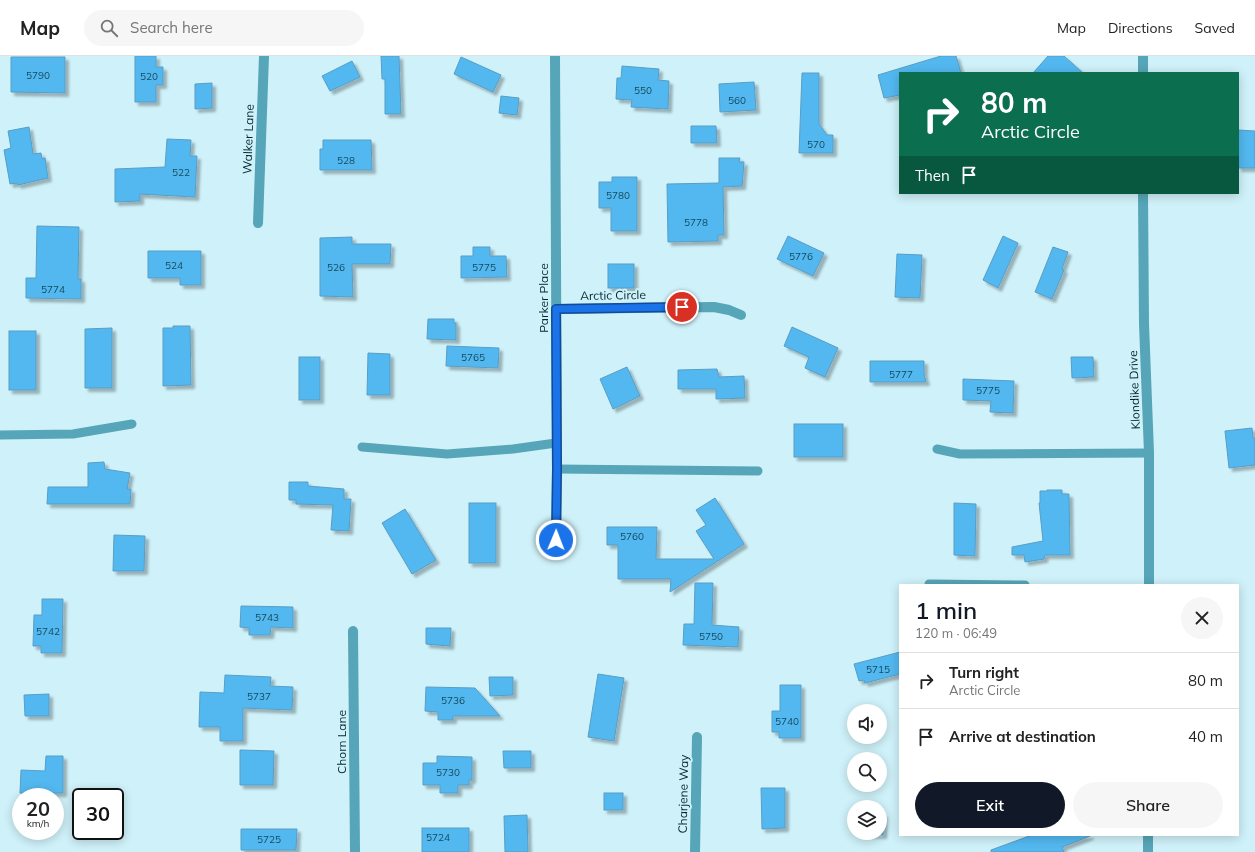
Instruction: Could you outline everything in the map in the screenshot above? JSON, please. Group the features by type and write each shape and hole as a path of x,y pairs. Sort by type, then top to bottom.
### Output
{"street":[{"name":"Walker Lane","path":"258,223 264,56"},
{"name":"Parker Place","path":"555,56 556,540"},
{"path":"1143,56 1143,72"},
{"name":"Klondike Drive","path":"1143,194 1144,324 1149,453 1149,584"},
{"name":"Arctic Circle","path":"556,309 714,307 730,310 741,315"},
{"name":"Chorn Lane","path":"353,631 355,852"},
{"name":"Charjene Way","path":"695,852 697,737"},
{"path":"1148,836 1148,852"}],"lane":[{"path":"0,435 73,434 132,424"},
{"path":"362,446 447,454 513,450 556,443"},
{"path":"936,448 960,454 1149,453"},
{"path":"557,469 758,471"}],"building":[{"path":"135,56 156,56 156,67 163,67 163,85 156,85 156,102 135,102"},
{"path":"381,56 399,56 401,114 385,114 385,79 382,79"},
{"path":"941,56 956,56 961,72 899,72 899,95 884,98 878,75"},
{"path":"1048,56 1064,56 1082,72 1034,72"},
{"path":"11,57 65,57 65,93 11,92"},
{"path":"461,57 501,75 493,92 454,74"},
{"path":"352,61 360,77 330,91 322,76"},
{"path":"622,66 659,69 658,80 669,81 668,109 631,107 632,100 616,99 617,78 621,78"},
{"path":"802,73 819,73 819,124 827,135 833,135 833,153 799,153"},
{"path":"754,82 756,110 720,112 719,84"},
{"path":"212,83 212,108 195,109 195,84"},
{"path":"501,96 519,98 517,115 499,113"},
{"path":"691,126 716,126 717,143 691,143"},
{"path":"29,127 33,154 41,153 42,159 45,158 48,178 18,185 17,183 10,184 4,150 11,148 8,131"},
{"path":"1239,130 1255,131 1255,168 1239,168"},
{"path":"167,139 191,140 190,156 197,156 195,197 140,194 140,201 115,202 115,169 165,167"},
{"path":"323,140 371,140 372,170 320,170 320,149 323,149"},
{"path":"719,158 740,158 739,162 744,162 742,186 723,187 724,235 718,235 718,241 668,242 667,184 719,183"},
{"path":"612,177 637,177 637,231 611,231 611,208 599,208 599,182 612,182"},
{"path":"37,226 79,227 78,279 81,279 81,299 26,298 26,278 36,278"},
{"path":"788,236 824,253 813,276 777,259"},
{"path":"1003,236 1018,243 998,288 983,280"},
{"path":"352,237 352,244 391,244 390,264 352,264 353,297 320,296 320,238"},
{"path":"473,247 490,247 490,256 506,256 507,277 461,278 461,256 473,256"},
{"path":"1053,247 1068,252 1062,269 1064,270 1052,299 1035,292"},
{"path":"148,251 201,251 201,285 180,285 180,278 148,278"},
{"path":"897,254 922,255 920,298 895,297"},
{"path":"608,264 634,264 634,288 608,288"},
{"path":"428,319 454,319 454,323 456,323 456,340 427,339"},
{"path":"173,326 190,326 191,385 163,386 163,328 173,328"},
{"path":"792,327 838,348 825,377 805,368 809,357 784,346"},
{"path":"112,328 112,388 85,388 85,329"},
{"path":"9,331 36,331 36,390 9,390"},
{"path":"447,346 499,348 498,368 446,366"},
{"path":"368,353 390,354 390,395 367,395"},
{"path":"299,357 320,357 320,400 299,400"},
{"path":"1071,357 1093,357 1094,377 1072,378"},
{"path":"870,361 924,361 924,374 926,382 870,382"},
{"path":"627,367 640,396 613,409 600,379"},
{"path":"717,369 719,377 744,376 745,398 716,399 716,389 678,389 678,370"},
{"path":"963,379 1014,381 1013,413 990,412 991,401 963,400"},
{"path":"794,424 843,424 843,457 794,457"},
{"path":"1252,428 1253,438 1255,438 1255,465 1229,468 1225,431"},
{"path":"104,462 105,469 130,473 127,489 131,489 130,504 47,504 48,487 88,487 88,463"},
{"path":"289,482 308,482 308,486 344,489 344,499 351,499 349,531 331,530 333,505 296,504 296,500 289,500"},
{"path":"1062,490 1062,494 1069,494 1070,555 1045,555 1044,559 1025,562 1024,555 1012,555 1012,547 1043,541 1039,503 1040,491"},
{"path":"715,498 744,544 670,592 671,579 618,579 618,545 607,545 607,527 657,527 656,559 714,559 696,531 706,525 696,510"},
{"path":"469,503 496,503 496,563 469,563"},
{"path":"954,503 976,504 975,556 954,555"},
{"path":"405,509 436,560 412,574 382,523"},
{"path":"114,535 145,536 144,571 113,571"},
{"path":"695,583 713,583 712,625 739,627 738,647 683,645 684,624 694,624"},
{"path":"42,599 63,599 62,653 41,653 41,646 33,646 34,615 42,615"},
{"path":"241,606 293,607 293,628 271,627 270,635 249,635 249,628 240,627"},
{"path":"426,628 451,628 450,646 426,644"},
{"path":"899,652 899,674 865,683 864,680 859,681 854,664"},
{"path":"598,674 624,678 614,741 588,737"},
{"path":"225,675 271,677 270,686 293,687 292,710 243,708 243,741 220,741 220,727 199,727 200,692 224,693"},
{"path":"489,677 513,677 513,695 490,696"},
{"path":"780,685 801,685 801,738 779,738 779,732 772,732 772,711 780,711"},
{"path":"426,687 475,688 500,716 453,716 453,720 438,720 438,712 425,711"},
{"path":"49,694 49,716 25,716 24,695"},
{"path":"240,750 274,751 273,785 240,785"},
{"path":"503,751 531,751 531,768 504,768"},
{"path":"46,756 63,756 63,788 20,788 21,770 45,771"},
{"path":"437,756 472,757 472,780 469,780 469,785 458,785 458,793 440,793 440,785 423,785 423,763 437,763"},
{"path":"761,788 785,788 785,828 762,829"},
{"path":"604,793 623,793 623,810 604,810"},
{"path":"527,815 528,852 505,852 504,816"},
{"path":"422,828 469,828 469,852 422,852"},
{"path":"241,829 297,829 296,850 241,850"},
{"path":"1029,836 1090,836 1062,847 1064,852 991,852 991,850"}],"route":[{"path":"556,540 556,309 682,307"}]}
